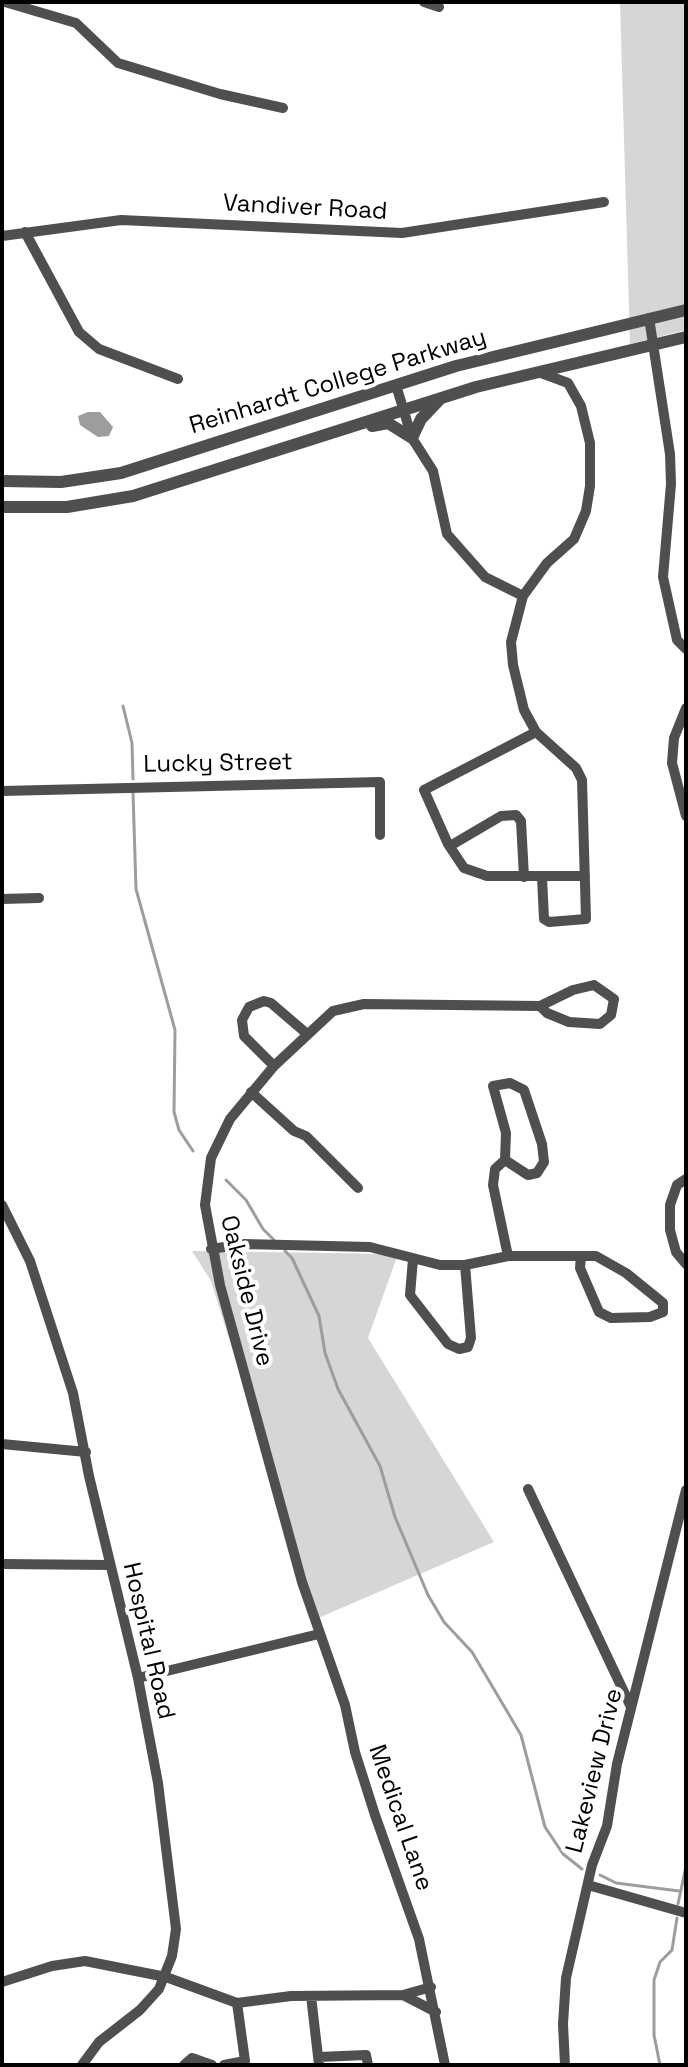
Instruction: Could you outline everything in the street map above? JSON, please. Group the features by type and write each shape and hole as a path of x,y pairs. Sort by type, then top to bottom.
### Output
{"street":[{"path":"5,2 76,23 118,63 283,108"},
{"path":"424,2 439,7"},
{"name":"Vandiver Road","path":"2,236 121,220 402,233 604,202"},
{"path":"25,232 79,332 99,349 178,379"},
{"name":"Reinhardt College Parkway","path":"2,481 61,482 125,472 499,354 686,310"},
{"path":"649,318 671,469 663,577 677,640 686,649"},
{"name":"Reinhardt College Parkway","path":"2,507 49,508 106,503 443,397 686,337"},
{"path":"535,372 568,383 581,406 590,443 586,511 574,539 547,563 523,596 511,642 513,665 524,710 536,732 580,773 586,919 549,922 542,913 542,877"},
{"path":"396,385 412,438 433,471 447,534 485,577 523,596"},
{"path":"412,438 421,419 443,397"},
{"path":"314,437 388,423 412,438"},
{"path":"686,708 672,763 686,816"},
{"path":"536,732 424,790 450,846 464,868 487,876 585,876"},
{"name":"Lucky Street","path":"2,791 380,782 380,835"},
{"path":"450,846 501,816 516,815 521,821 524,877"},
{"path":"2,899 39,898"},
{"name":"Oakside Drive","path":"330,1663 281,1511 211,1249 205,1205 211,1158 230,1119 251,1092 306,1033 333,1011 364,1004 540,1006 573,990 594,985 614,999 605,1022 590,1026 569,1022 547,1013 540,1006"},
{"path":"274,1066 244,1036 242,1020 249,1007 264,1001 271,1003 306,1033"},
{"path":"505,1160 528,1175 537,1173 544,1162 542,1144 524,1090 510,1083 493,1086 506,1133 505,1160 495,1169 493,1185 508,1256"},
{"path":"251,1092 294,1131 306,1136 358,1188"},
{"path":"686,1179 677,1185 670,1205 670,1230 676,1252 686,1264"},
{"name":"Hospital Road","path":"2,1205 30,1261 73,1393 109,1565 138,1678 158,1783 176,1929 166,1977 150,1999 99,2042 82,2065"},
{"path":"211,1249 244,1244 370,1247 434,1265 465,1265 508,1256 581,1256 596,1256 626,1273 663,1303 663,1312 650,1317 611,1318 599,1312 580,1268 581,1256"},
{"path":"413,1259 410,1295 448,1344 459,1349 468,1347 471,1338 465,1265"},
{"path":"2,1444 86,1452"},
{"path":"528,1489 631,1707"},
{"name":"Lakeview Drive","path":"565,2065 563,2001 588,1885 607,1826 631,1707 686,1490"},
{"path":"2,1564 109,1565"},
{"path":"138,1678 319,1634"},
{"name":"Medical Lane","path":"330,1663 345,1705 355,1752 400,1879 431,1987 445,2065"},
{"path":"588,1885 686,1913"},
{"path":"2,1982 52,1966 85,1961 166,1977 237,2003 311,1996 403,1995 431,1987"},
{"path":"403,1995 436,2012"},
{"path":"311,1996 319,2061 366,2055 368,2065"},
{"path":"224,2065 246,2063 237,2003"},
{"path":"184,2065 192,2058 212,2065"}],"shaded area":[{"path":"620,2 686,2 686,330 630,344"},
{"path":"100,412 113,427 109,436 98,437 80,425 78,416"},
{"path":"192,1251 398,1254 368,1338 494,1542 316,1619 211,1281"}],"waterway":[{"path":"123,706 132,743 133,779"},
{"path":"133,792 136,889 175,1030 174,1112 179,1130 193,1151"},
{"path":"226,1180 246,1200 263,1229 274,1240"},
{"path":"285,1251 292,1258 319,1316 325,1353 338,1389 380,1466 395,1517 428,1595 444,1622 472,1652 521,1735 545,1827 563,1854 582,1869"},
{"path":"678,1904 686,1866"},
{"path":"600,1875 616,1883 679,1891"},
{"path":"660,2065 654,2035 654,1980 660,1962 672,1950 677,1918"}]}
